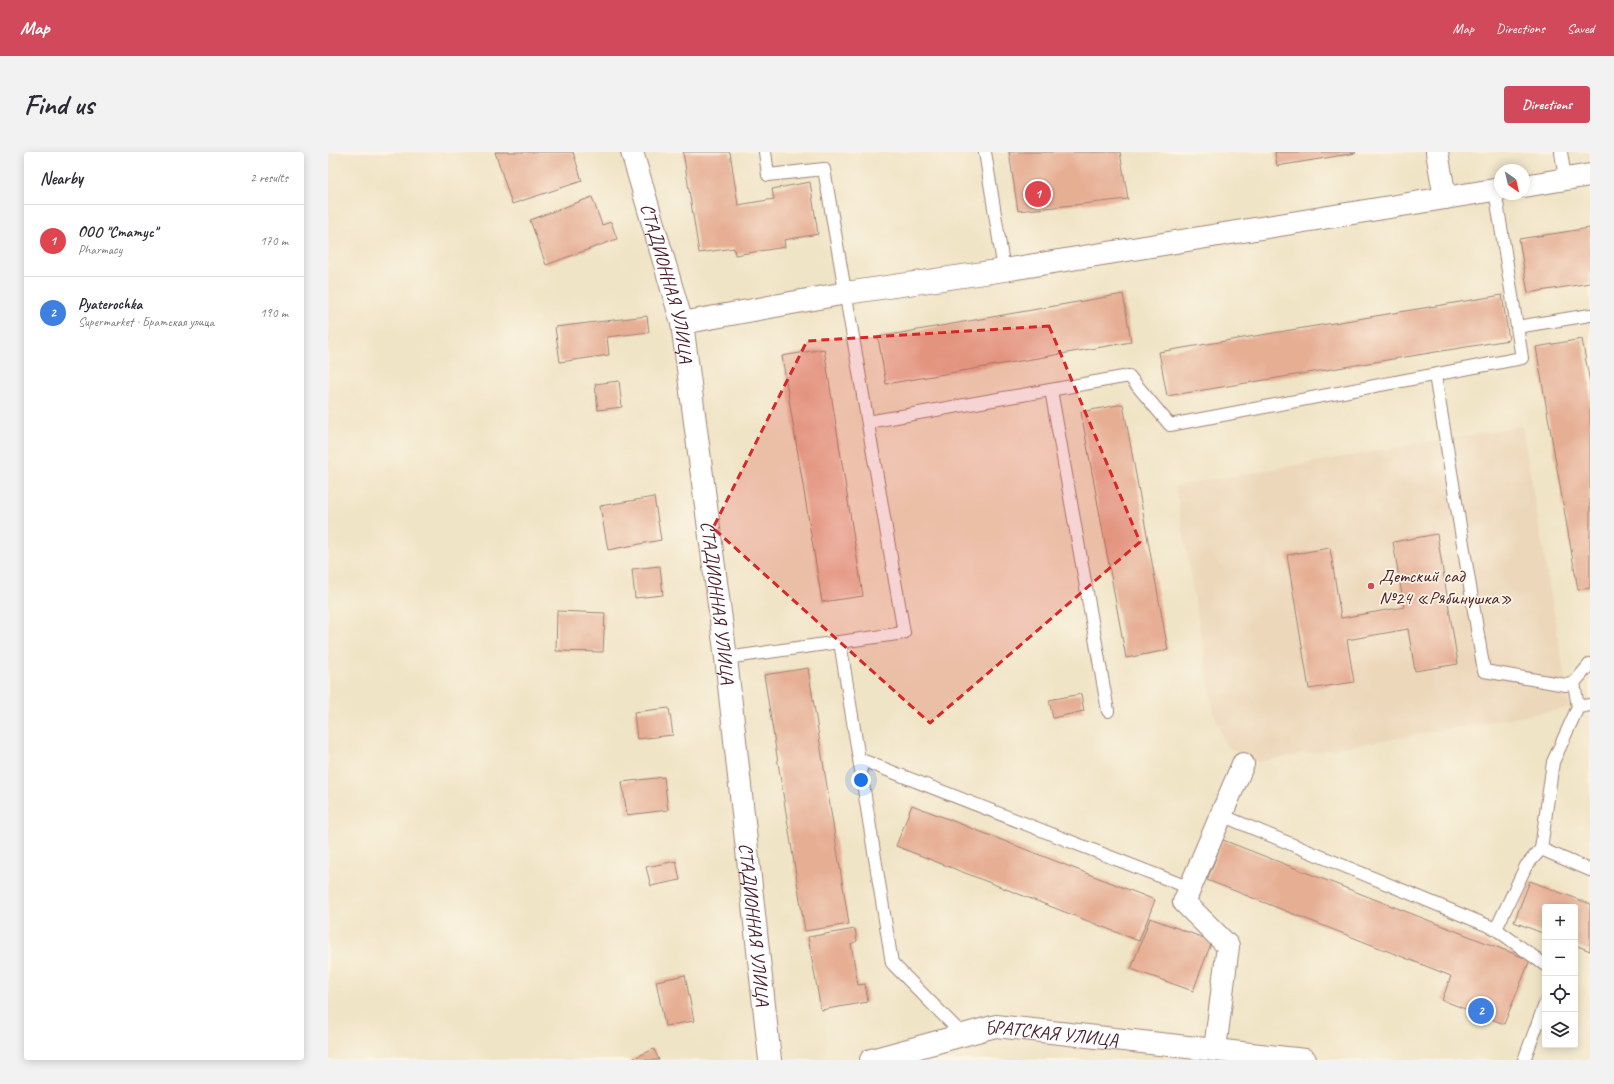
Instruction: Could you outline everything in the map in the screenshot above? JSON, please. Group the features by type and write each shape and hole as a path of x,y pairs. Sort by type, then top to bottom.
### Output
{"street":[{"name":"СТАДИОННАЯ УЛИЦА","path":"632,152 682,322 726,658 770,1060"},
{"path":"1437,152 1445,198"},
{"path":"1530,185 1590,175"},
{"path":"682,322 846,293 1004,270 1494,191"},
{"path":"1215,1049 1228,946 1184,902 1243,764"},
{"name":"БРАТСКАЯ УЛИЦА","path":"871,1060 908,1055 963,1035 996,1026 1306,1060"}],"lane":[{"path":"726,658 904,633 824,169 768,175 765,152"},
{"path":"985,152 1004,270"},
{"path":"1561,152 1565,179"},
{"path":"868,422 1129,376 1170,425 1522,358 1499,200"},
{"path":"1517,328 1590,315"},
{"path":"1435,374 1484,671 1566,685 1574,683 1590,664"},
{"path":"1051,390 1108,711"},
{"path":"840,642 892,963 963,1035"},
{"path":"1496,929 1526,866 1541,849 1553,762 1578,707 1574,683"},
{"path":"1578,707 1590,705"},
{"path":"859,759 1190,888"},
{"path":"1221,815 1496,929 1542,964"},
{"path":"1541,849 1590,870"},
{"path":"1524,1060 1542,1012"}],"highlighted area":[{"path":"1049,326 1140,542 930,723 713,528 807,341"}],"shaded area":[{"name":"Детский сад №24 «Рябинушка»","path":"1522,426 1570,708 1258,762 1226,746 1215,717 1175,486"}],"building":[{"path":"495,152 573,152 582,181 512,204"},
{"path":"683,152 730,152 738,205 774,199 772,189 810,182 818,234 784,240 785,247 735,255 734,248 699,253"},
{"path":"1009,152 1120,152 1128,199 1018,211"},
{"path":"1275,152 1355,152 1356,153 1277,166"},
{"path":"592,197 602,225 611,222 617,239 546,265 530,220"},
{"path":"1590,228 1590,283 1528,293 1519,239"},
{"path":"1123,294 1131,342 886,384 878,337"},
{"path":"1502,295 1509,340 1167,396 1159,352"},
{"path":"647,316 649,332 607,337 609,355 560,362 555,327"},
{"path":"1582,339 1590,383 1590,588 1578,590 1536,347"},
{"path":"824,349 863,596 822,602 782,356"},
{"path":"619,381 622,407 598,410 595,384"},
{"path":"1123,404 1168,650 1126,658 1081,412"},
{"path":"654,497 661,540 608,550 600,506"},
{"path":"1437,534 1458,664 1415,671 1408,629 1347,640 1354,682 1309,689 1287,555 1330,548 1341,618 1404,607 1393,542"},
{"path":"660,566 663,595 635,598 632,569"},
{"path":"557,611 605,613 603,652 556,651"},
{"path":"808,668 849,924 805,931 764,675"},
{"path":"1081,694 1084,711 1053,718 1049,700"},
{"path":"669,708 673,735 637,739 634,712"},
{"path":"664,777 668,810 627,815 622,782"},
{"path":"912,805 1155,900 1139,941 896,846"},
{"path":"1223,840 1530,960 1504,1024 1442,1000 1451,976 1207,880"},
{"path":"676,861 680,880 651,886 646,867"},
{"path":"1530,881 1590,904 1590,951 1578,946 1578,904 1542,904 1542,933 1514,922"},
{"path":"1150,918 1212,941 1193,991 1131,969"},
{"path":"855,929 857,941 851,944 858,985 865,984 868,1002 821,1010 808,937"},
{"path":"685,975 694,1021 665,1026 656,981"},
{"path":"654,1049 659,1060 630,1060"}],"place":[{"name":"ООО \"Статус\"","path":"1038,194"},
{"name":"Детский сад №24 «Рябинушка»","path":"1371,586"},
{"name":"Pyaterochka","path":"1481,1011"}]}
